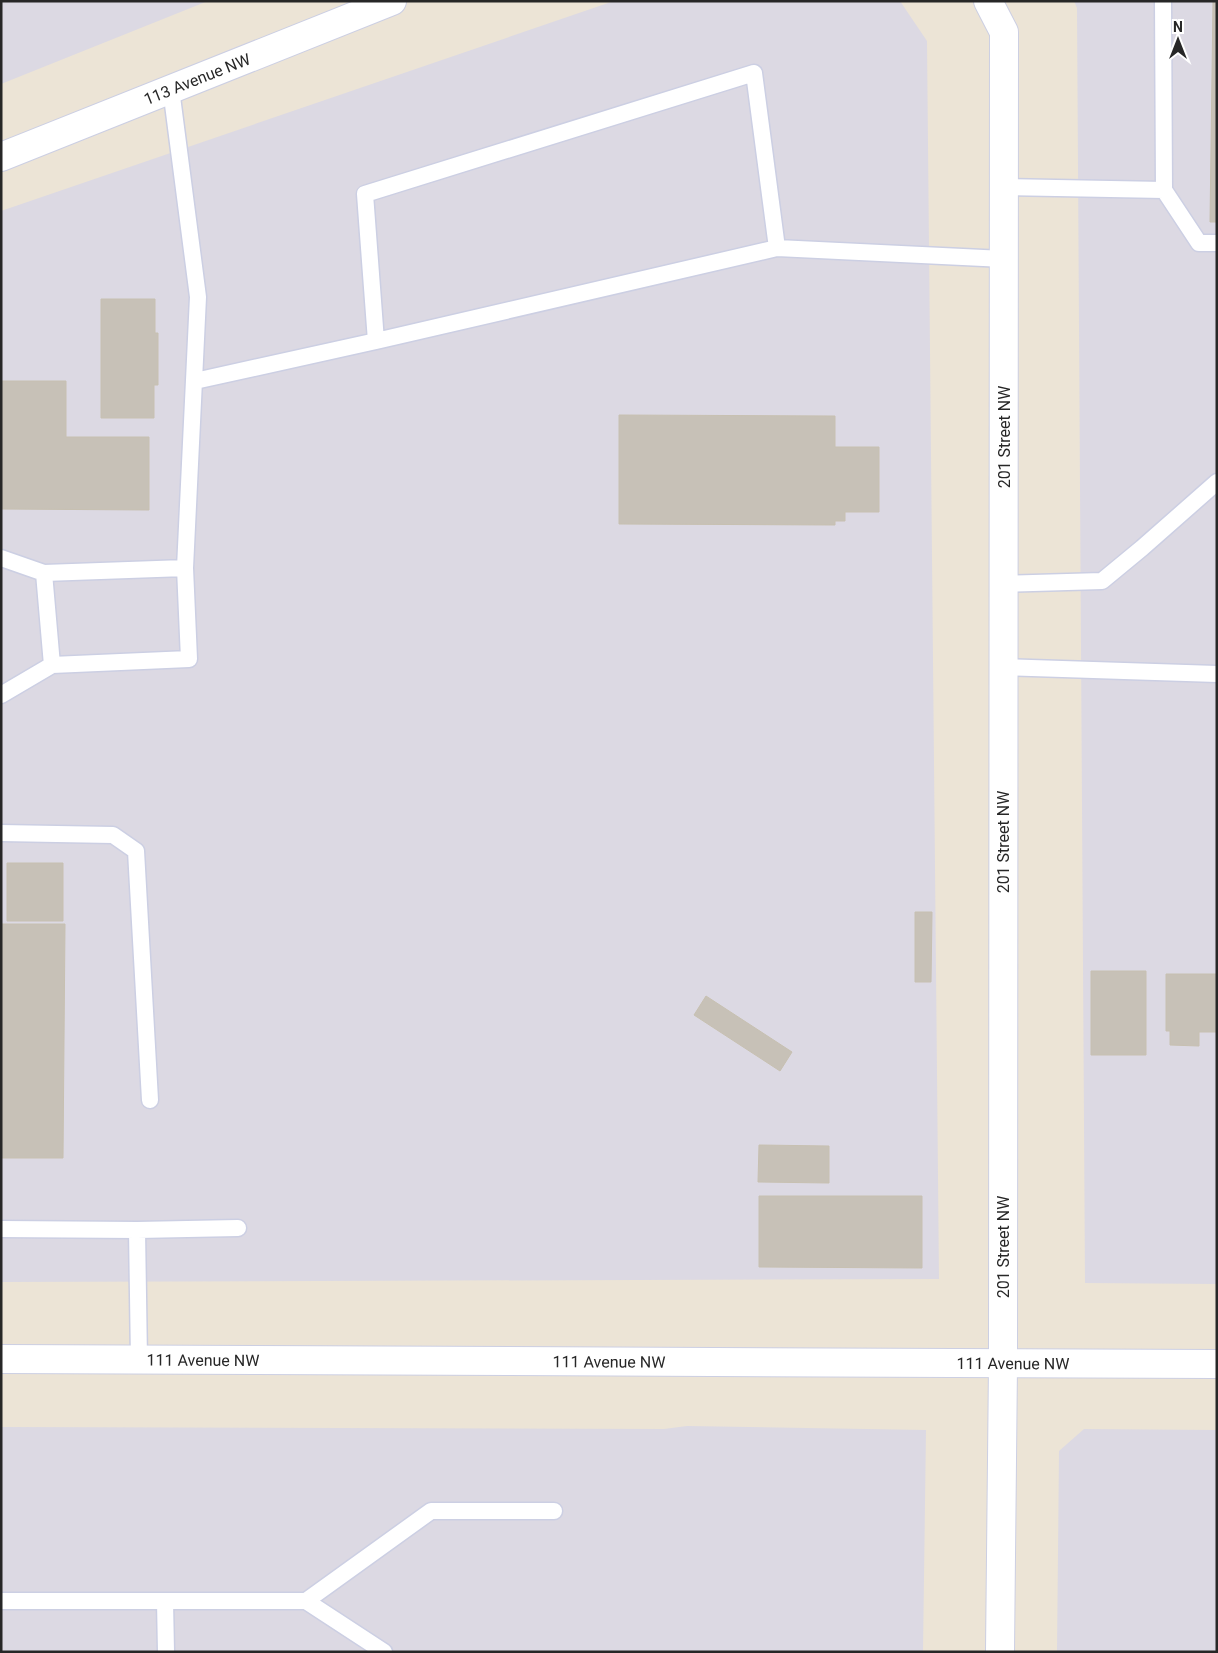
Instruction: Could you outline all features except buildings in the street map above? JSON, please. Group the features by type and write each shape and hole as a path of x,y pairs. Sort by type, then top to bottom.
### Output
{"street":[{"name":"113 Avenue NW","path":"1,157 392,1"},
{"name":"201 Street NW","path":"990,2 1004,32 1003,1364 1000,1652"},
{"name":"111 Avenue NW","path":"1,1359 1217,1364"}],"lane":[{"path":"1164,1 1164,190 1199,243 1217,243"},
{"path":"376,341 365,194 754,73 777,248"},
{"path":"1,695 52,666 189,659 185,568 198,297 171,89"},
{"path":"1004,186 1164,190"},
{"path":"195,381 777,248 1004,259"},
{"path":"1003,584 1102,581 1217,482"},
{"path":"1,558 44,573 185,568"},
{"path":"44,573 52,666"},
{"path":"1003,666 1217,674"},
{"path":"1,833 114,836 136,851 150,1100"},
{"path":"1,1229 137,1230 238,1228"},
{"path":"137,1230 139,1360"},
{"path":"306,1601 431,1511 554,1511"},
{"path":"165,1601 166,1652"},
{"path":"1,1602 306,1601 384,1652"}],"shaded area":[{"path":"1,1 208,1 1,84"},
{"path":"614,1 900,1 927,41 939,1279 1,1282 1,211"},
{"path":"1074,1 1217,1 1217,1284 1085,1283 1077,8"},
{"path":"687,1426 926,1430 923,1652 1,1652 1,1427 664,1429"},
{"path":"1084,1429 1217,1430 1217,1652 1057,1652 1059,1451"}]}
